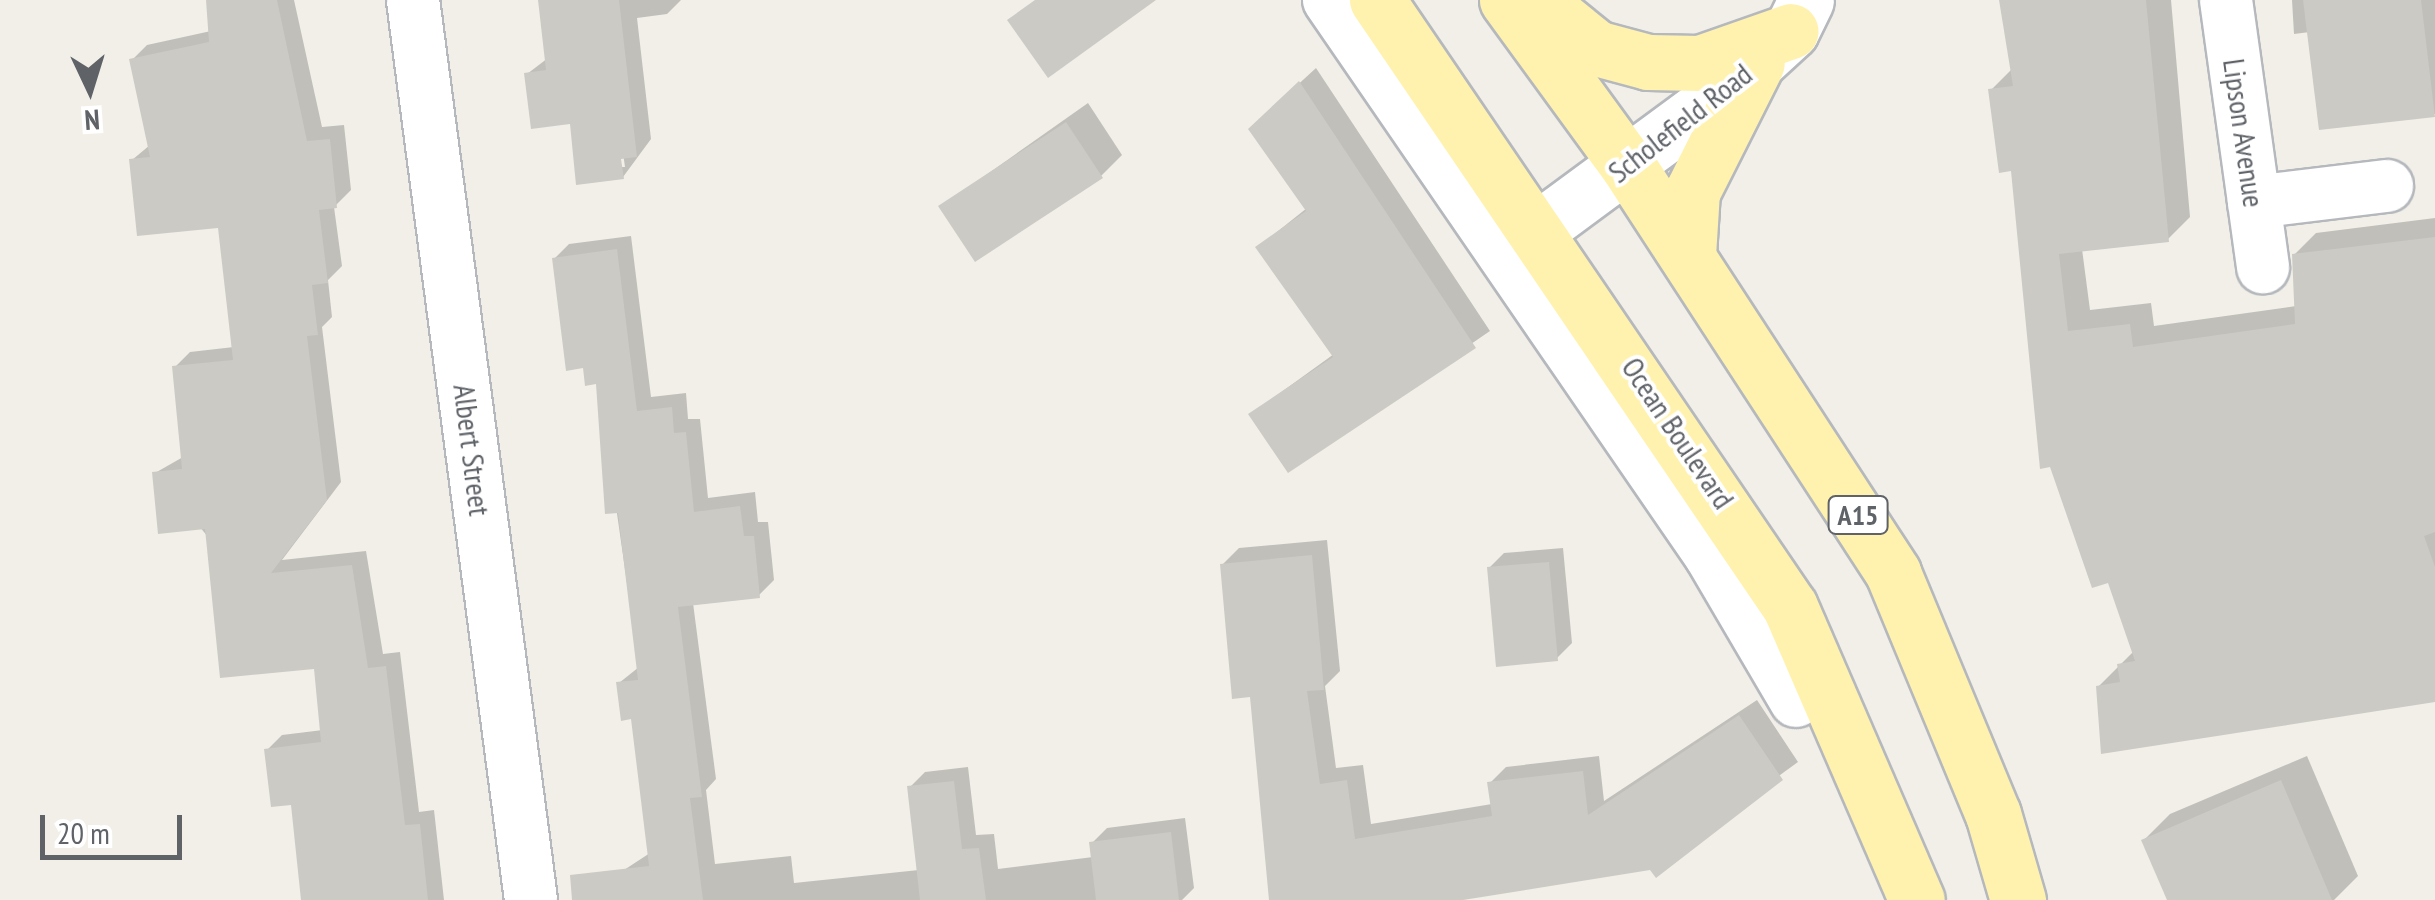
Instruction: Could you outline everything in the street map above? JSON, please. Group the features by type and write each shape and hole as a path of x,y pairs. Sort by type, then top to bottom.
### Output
{"main road":[{"name":"Ocean Boulevard","path":"1377,0 1538,230 1790,607 1917,900"},
{"name":"A15","path":"1507,0 1688,254 1893,573 1993,814 2018,900"},
{"path":"1537,0 1596,48 1648,62 1700,64 1785,31"},
{"path":"1688,254 1692,192 1785,31"}],"street":[{"name":"Albert Street","path":"414,0 531,900"},
{"name":"Ocean Boulevard","path":"1329,0 1710,556 1796,701"},
{"name":"Lipson Avenue","path":"2226,0 2263,267"},
{"name":"Scholefield Road","path":"1538,230 1628,166 1785,31"},
{"path":"2254,202 2387,186"}],"building":[{"path":"206,0 277,0 307,141 330,139 337,208 319,210 328,283 312,285 318,335 307,336 327,500 271,573 352,565 368,668 386,666 405,825 420,824 428,900 301,900 291,805 271,807 264,749 321,742 314,669 220,678 205,529 158,534 152,472 182,469 172,366 233,360 218,228 137,236 129,159 150,157 129,59 209,42"},
{"path":"538,0 619,0 637,157 621,159 624,179 576,185 570,124 531,129 524,73 546,70"},
{"path":"1035,0 1156,0 1048,78 1007,20"},
{"path":"1999,0 2146,0 2169,242 2059,254 2068,331 2130,324 2133,347 2295,324 2292,254 2435,237 2435,532 2424,536 2435,567 2435,702 2101,754 2096,686 2120,682 2117,664 2135,661 2108,583 2092,588 2050,467 2040,469 2011,171 1999,173 1988,89 2013,86"},
{"path":"2303,0 2421,0 2435,117 2319,130"},
{"path":"1299,81 1476,348 1288,473 1248,414 1333,357 1255,247 1306,211 1248,129"},
{"path":"1066,122 1103,178 975,262 938,206"},
{"path":"617,249 637,411 672,407 674,433 686,432 694,512 740,506 744,536 754,536 760,598 678,607 702,797 690,798 703,900 572,900 570,875 649,866 631,719 621,721 616,682 638,680 618,513 605,514 596,384 585,386 583,368 566,371 552,258"},
{"path":"1312,555 1324,690 1307,691 1320,784 1347,780 1355,839 1492,816 1487,782 1583,771 1588,815 1739,715 1783,780 1656,878 1650,870 1463,900 1269,900 1250,697 1232,699 1220,564"},
{"path":"1549,562 1558,661 1496,667 1487,567"},
{"path":"2281,780 2332,900 2167,900 2141,840"},
{"path":"954,781 962,849 979,848 986,900 920,900 907,786"},
{"path":"1171,832 1179,900 1096,900 1089,842"}]}
